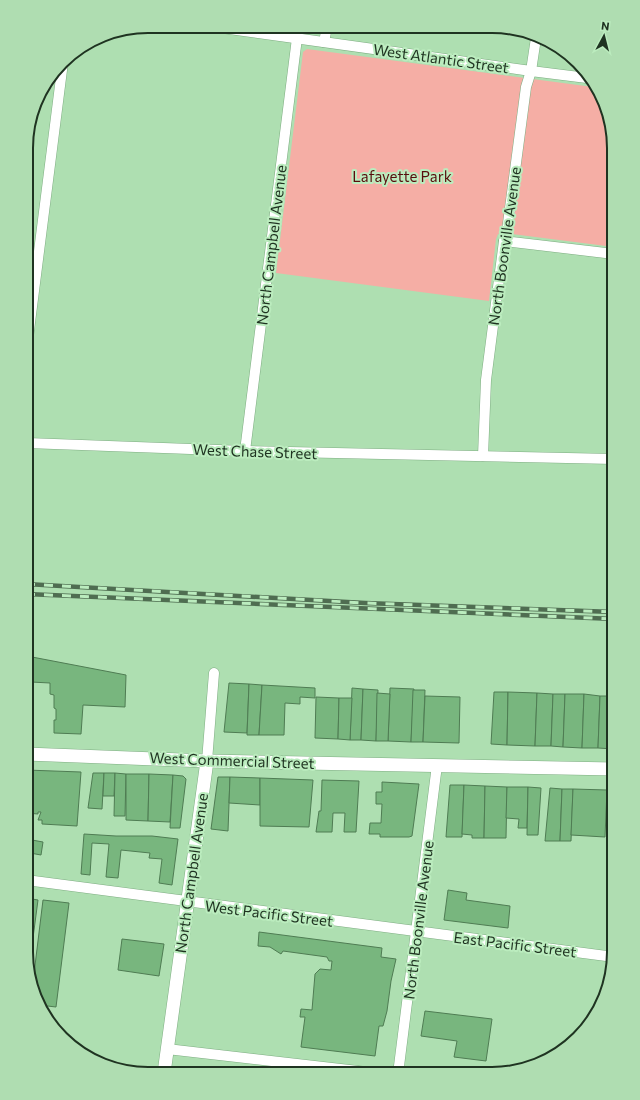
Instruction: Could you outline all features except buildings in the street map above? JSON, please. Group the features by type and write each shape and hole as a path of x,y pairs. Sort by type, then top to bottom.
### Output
{"street":[{"name":"West Atlantic Street","path":"260,33 583,78"},
{"path":"324,42 326,33"},
{"name":"North Campbell Avenue","path":"246,451 297,38"},
{"name":"North Boonville Avenue","path":"484,456 486,380 526,87 531,71 535,42"},
{"path":"33,299 62,71"},
{"path":"504,241 607,253"},
{"name":"West Chase Street","path":"33,443 246,451 607,458"},
{"name":"North Campbell Avenue","path":"165,1067 206,760 214,673"},
{"name":"West Commercial Street","path":"33,754 206,760 607,769"},
{"name":"North Boonville Avenue","path":"399,1067 437,765"},
{"name":"West Pacific Street","path":"33,881 417,932"},
{"name":"East Pacific Street","path":"417,932 607,956"},
{"path":"167,1049 323,1067"}],"green space":[{"name":"Lafayette Park","path":"307,49 589,87 601,111 606,133 607,246 505,233 498,234 496,239 489,301 276,273 303,52"}],"railway":[{"path":"33,584 365,603 607,612"},
{"path":"33,594 607,619"}]}
